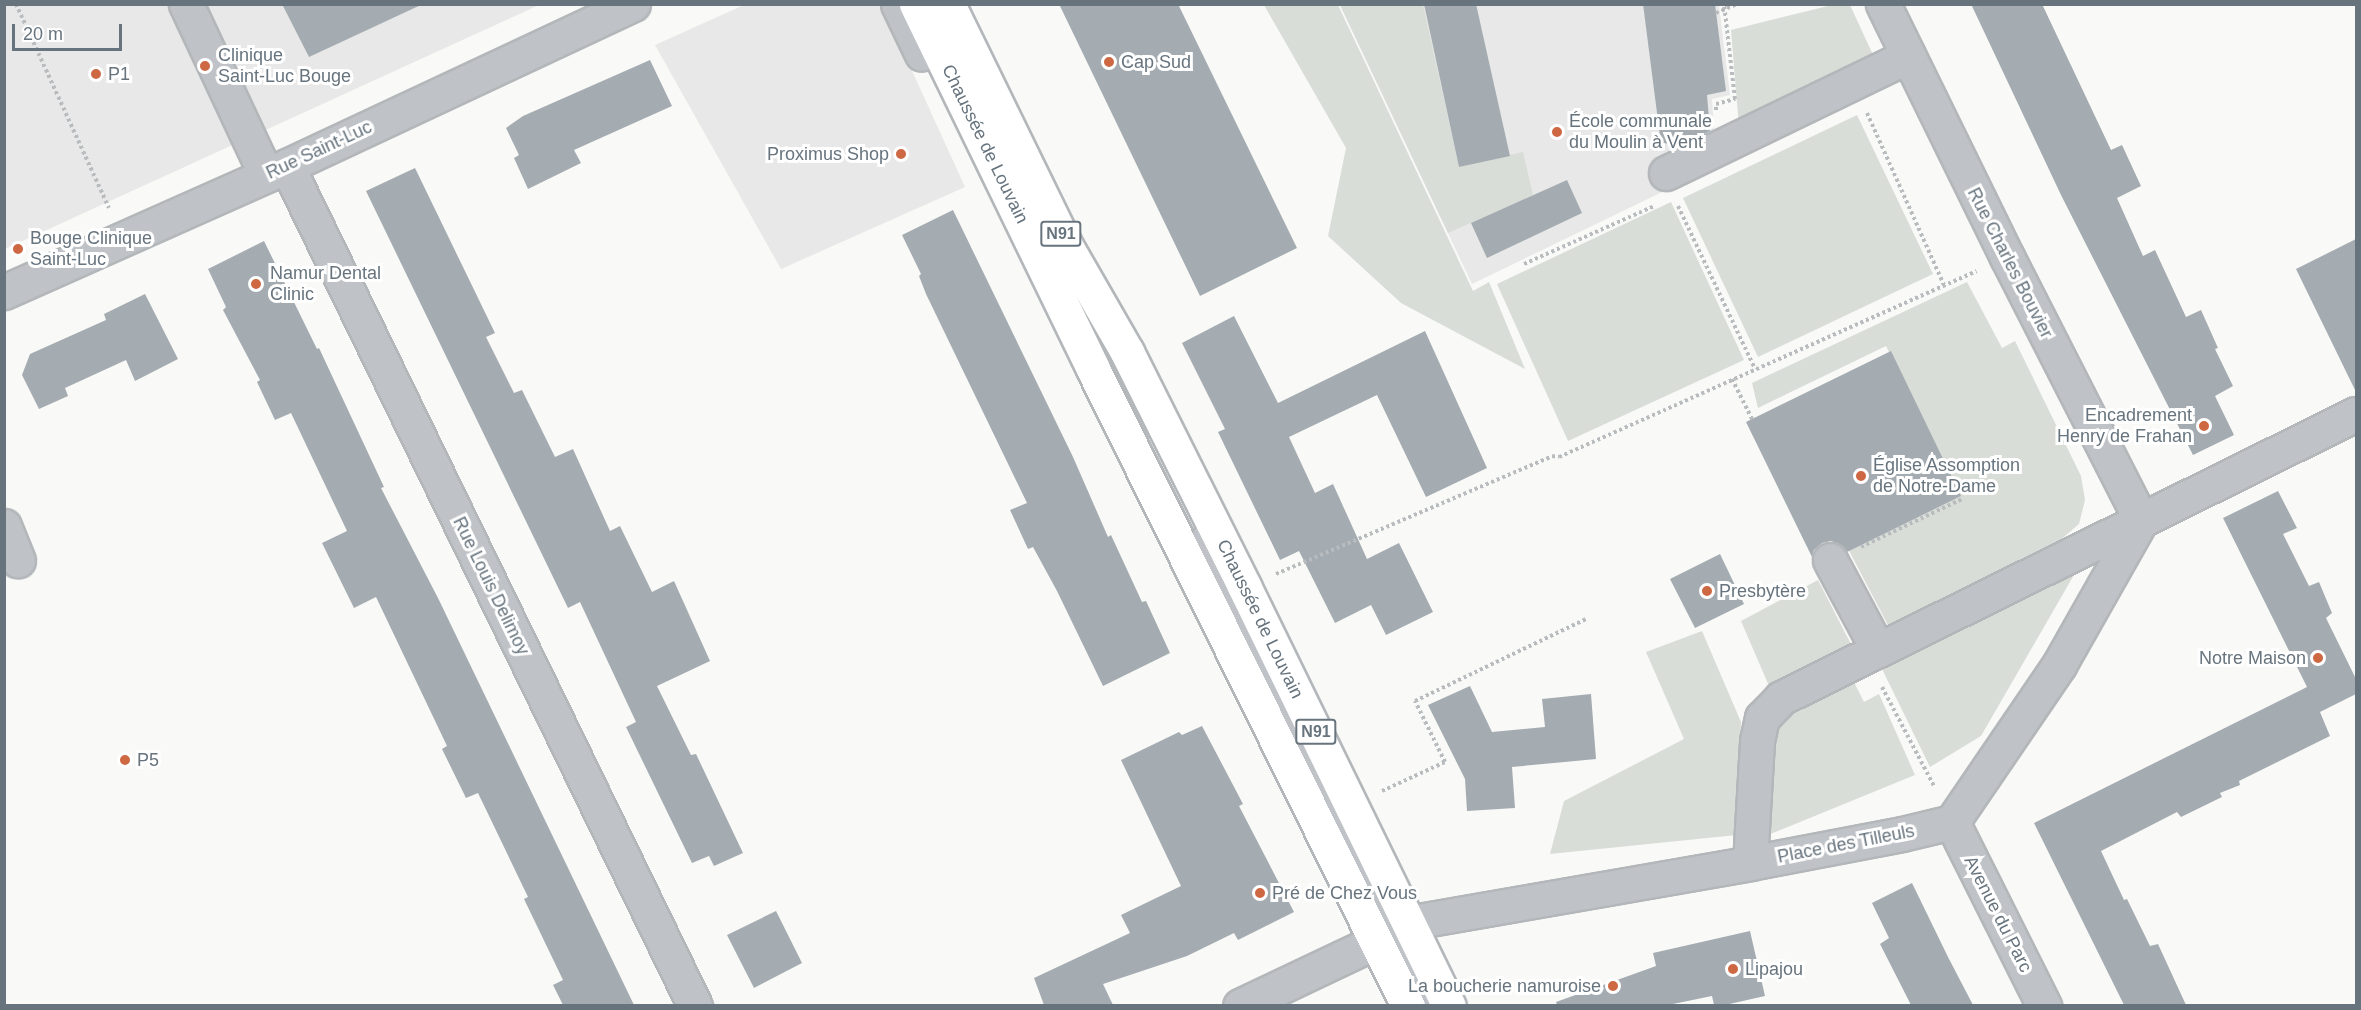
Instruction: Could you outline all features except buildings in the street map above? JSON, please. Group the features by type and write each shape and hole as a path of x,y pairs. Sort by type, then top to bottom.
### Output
{"main road":[{"name":"Chaussée de Louvain","path":"916,4 1178,543 1393,933 1449,1005"},
{"name":"Chaussée de Louvain","path":"948,4 1065,244 1127,352 1181,460 1393,933 1408,1005"}],"street":[{"name":"Rue Louis Delimoy","path":"186,4 276,170 695,1005"},
{"name":"Rue Saint-Luc","path":"4,292 276,170 633,4"},
{"path":"898,4 955,120 990,153"},
{"name":"Rue Charles Bouvier","path":"1883,4 2007,257 2141,520"},
{"path":"1668,191 1716,150 1908,56"},
{"path":"1750,863 1757,741 1762,718 1781,698 2356,414"},
{"name":"Chaussée de Louvain","path":"1181,460 1233,610 1427,1005"},
{"path":"1952,822 2059,665 2141,520"},
{"path":"4,526 18,560"},
{"name":"Chaussée de Louvain","path":"1178,543 1233,610"},
{"path":"1831,561 1872,653"},
{"name":"Place des Tilleuls","path":"1393,933 1419,921 1479,909 1750,863 1902,834 1952,822"},
{"name":"Avenue du Parc","path":"1952,822 2044,1005"},
{"path":"1240,1005 1393,933"}],"path":[{"path":"16,4 83,155 124,238"},
{"path":"1716,13 1725,7 1737,4"},
{"path":"1716,150 1716,104 1735,99 1725,7"},
{"path":"1866,110 1944,285"},
{"path":"1524,264 1668,191 1755,369"},
{"path":"1273,576 1552,456 1559,457 2007,257"},
{"path":"1732,379 1752,419"},
{"path":"1831,561 1964,498"},
{"path":"1376,794 1445,762 1415,701 1586,619"},
{"path":"1872,653 1952,822"}],"shaded area":[{"name":"Clinique Saint-Luc Bouge","path":"4,5 539,5 5,249"},
{"path":"744,5 882,5 965,187 781,269 655,45"},
{"path":"1264,5 1338,5 1473,291 1489,282 1525,369 1401,303 1328,236 1346,148"},
{"name":"École communale du Moulin à Vent","path":"1340,5 1719,5 1730,95 1712,99 1716,166 1472,284"},
{"path":"1340,5 1423,5 1459,167 1523,152 1533,195 1448,233"},
{"path":"1832,5 1850,5 1874,57 1739,127 1731,30"},
{"path":"1857,115 1933,274 1758,357 1683,198"},
{"path":"1671,202 1744,360 1568,441 1497,284"},
{"path":"1967,282 2002,348 2015,341 2081,476 2085,500 2079,524 2051,548 1891,631 1845,543 1956,488 1886,346 1758,408 1752,383"},
{"path":"2078,568 1981,736 1930,767 1881,667"},
{"path":"1818,580 1853,648 1769,686 1741,621"},
{"path":"1702,631 1741,722 1737,835 1550,854 1564,801 1684,739 1646,652"},
{"path":"1850,674 1864,702 1879,694 1915,775 1768,835 1775,740 1779,723 1798,705"}],"place":[{"name":"Cap Sud","path":"1109,62"},
{"name":"Clinique Saint-Luc Bouge","path":"205,66"},
{"name":"P1","path":"96,74"},
{"name":"École communale du Moulin à Vent","path":"1557,132"},
{"name":"Proximus Shop","path":"901,154"},
{"name":"Bouge Clinique Saint-Luc","path":"18,249"},
{"name":"Namur Dental Clinic","path":"256,284"},
{"name":"Encadrement Henry de Frahan","path":"2204,426"},
{"name":"Église Assomption de Notre-Dame","path":"1861,476"},
{"name":"Presbytère","path":"1707,591"},
{"name":"Notre Maison","path":"2318,658"},
{"name":"P5","path":"125,760"},
{"name":"Pré de Chez Vous","path":"1260,893"},
{"name":"Lipajou","path":"1733,969"},
{"name":"La boucherie namuroise","path":"1613,986"}]}
